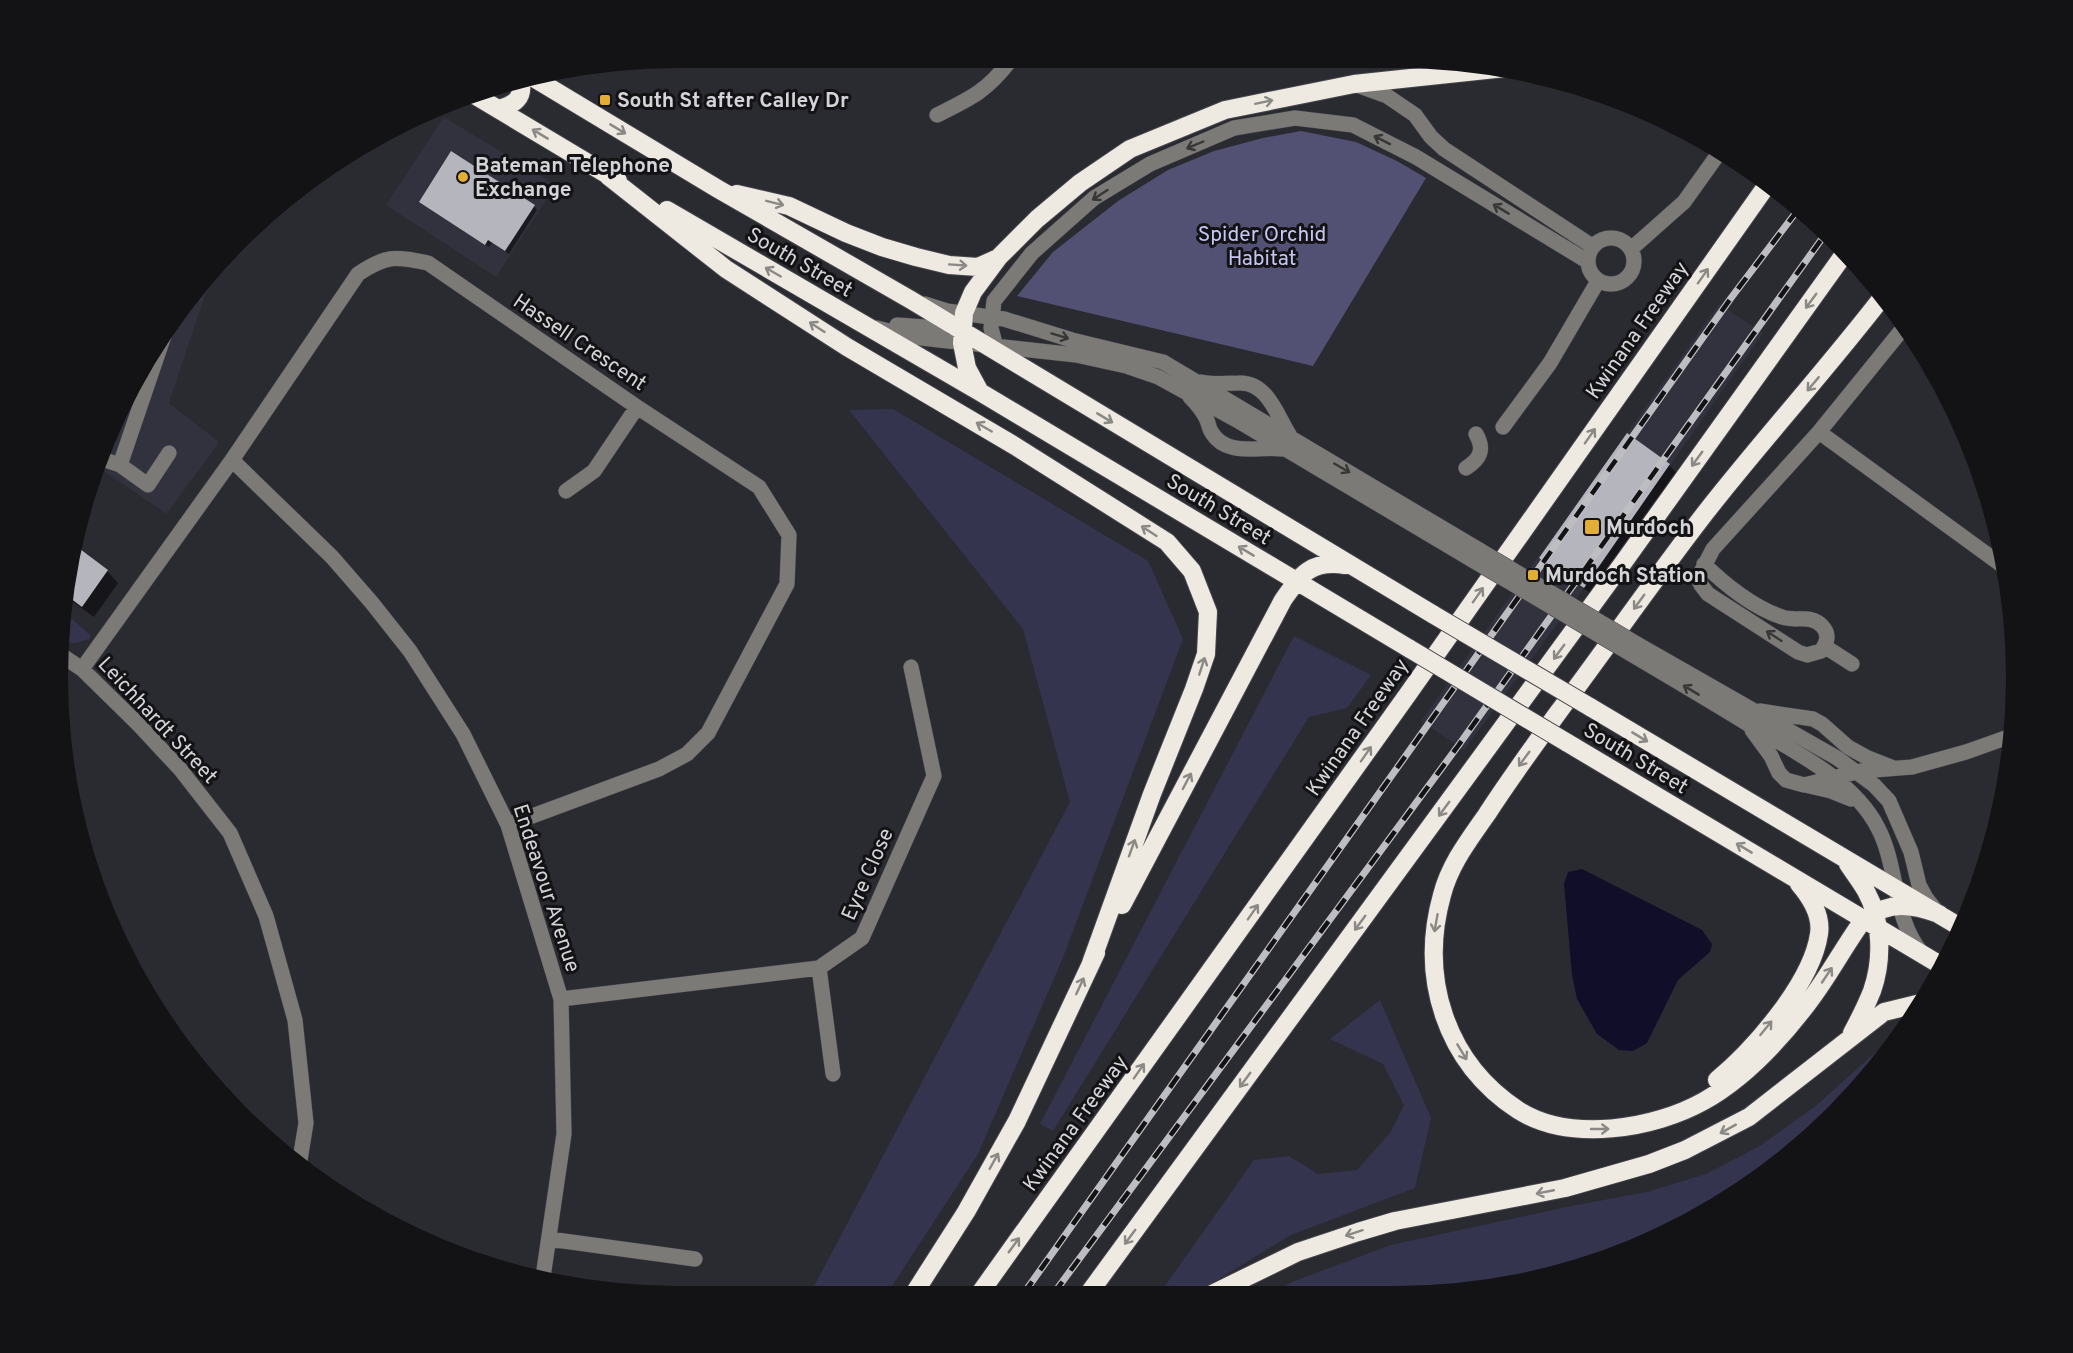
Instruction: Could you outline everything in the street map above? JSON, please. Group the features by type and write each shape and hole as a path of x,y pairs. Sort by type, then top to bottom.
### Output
{"highway":[{"path":"980,392 967,368 968,324 973,292 999,257 1037,219 1080,183 1130,150 1225,110 1354,84 1467,72"},
{"name":"South Street","path":"542,83 718,189 910,300 968,324 994,349 1352,567 1844,859 1898,898 1939,914 1953,923"},
{"path":"498,110 513,105 521,94 521,88"},
{"name":"South Street","path":"482,100 608,176 980,392 1794,878 1872,920 1935,962"},
{"path":"608,176 726,268 847,347 1015,446 1167,542 1192,571 1208,612 1206,654 1091,963"},
{"path":"718,189 789,206 882,247 938,262 978,267 999,257"},
{"name":"Kwinana Freeway","path":"985,1286 1401,704 1763,190"},
{"path":"1094,1286 1623,563 1840,260"},
{"path":"1878,303 1707,512 1521,762 1452,866 1442,895 1433,948 1434,973 1446,1020 1468,1061 1500,1095 1519,1110 1542,1121 1576,1128 1628,1127 1655,1121 1679,1112 1723,1090 1782,1035 1872,920 1898,898"},
{"path":"919,1286 966,1212 1017,1121 1091,963 1283,600 1296,581 1318,564 1331,563 1352,567"},
{"path":"1844,859 1867,892 1872,920 1875,980 1850,1038"},
{"path":"1679,1112 1726,1072 1765,1031 1799,985 1819,933 1816,910 1808,895 1794,878"},
{"path":"1228,1286 1298,1252 1358,1232 1395,1221 1565,1188 1649,1164 1685,1150 1749,1117 1884,1012 1909,1006"}],"street":[{"path":"937,115 975,96 1004,68"},
{"path":"1354,84 1387,96 1415,115 1431,137 1444,149 1529,205 1590,254"},
{"path":"968,324 994,301 1032,254 1094,198 1150,164 1234,128 1295,118 1353,125 1416,157 1534,229 1590,254"},
{"path":"1631,249 1684,202 1715,158"},
{"path":"1529,205 1536,217 1534,229"},
{"path":"1612,237 1620,239 1631,249 1635,264 1628,278 1613,285 1598,281 1588,269 1590,254 1605,238 1612,237"},
{"name":"Hassell Crescent","path":"82,669 232,460 358,274 373,264 392,257 428,263 637,407 759,487 789,535 787,584 708,733 687,754 659,769 508,825"},
{"path":"1503,427 1550,363 1598,281"},
{"path":"841,312 911,327 938,328 1004,319 1072,340 1163,362 1189,386 1210,430 1222,444 1240,450 1289,444"},
{"path":"968,324 991,328 994,349 1076,355 1118,364 1189,386 1777,733 1837,758 1859,771"},
{"path":"1704,564 1734,590 1778,615 1789,619 1807,618 1820,623 1827,633 1824,646 1816,653 1802,654 1708,594 1698,578 1704,564 1713,549 1819,432 1899,333"},
{"path":"120,465 153,365"},
{"path":"1207,421 1213,399 1231,384"},
{"path":"1189,386 1250,384 1266,394 1289,444"},
{"path":"1250,448 1269,432 1274,411 1271,402"},
{"path":"566,491 594,471 637,407"},
{"path":"1819,432 1994,560"},
{"path":"1466,468 1479,457 1480,442 1476,434"},
{"path":"107,461 120,465 148,485 169,453"},
{"name":"Endeavour Avenue","path":"232,460 332,557 410,651 463,735 508,825 561,999 564,1134 544,1271"},
{"path":"1824,646 1852,664"},
{"name":"Leichhardt Street","path":"68,660 82,669 180,769 230,833 266,916 295,1020 306,1123 301,1156"},
{"name":"Eyre Close","path":"561,999 819,968 862,938 934,776 911,668"},
{"path":"1744,714 1813,719 1848,747 1868,758 1897,769"},
{"path":"1744,714 1779,773 1786,780 1831,791 1860,802"},
{"path":"1771,756 1777,733 1794,719 1804,718"},
{"path":"1777,733 1860,802 1878,828 1890,855 1898,898 1912,941 1922,954"},
{"path":"1828,777 1837,758 1837,747 1832,734"},
{"path":"1832,734 1859,771 1889,801 1911,852 1919,885 1939,914"},
{"path":"1804,785 1828,777 1859,771 1897,769 1966,752 2002,739"},
{"path":"819,968 833,1074"},
{"path":"549,1239 694,1259"}],"shaded area":[{"path":"444,117 556,185 496,277 386,205"},
{"path":"207,290 169,403 219,442 167,514 104,471 130,407 149,372 170,338"},
{"path":"1719,304 1763,333 1584,588 1464,750 1421,721"},
{"path":"893,409 1148,561 1183,639 1062,960 978,1154 892,1286 814,1286 1070,802 1023,629 849,410"},
{"path":"72,619 90,635 90,639 69,642"},
{"path":"1294,636 1371,675 1347,708 1309,717 1053,1131 1040,1124"},
{"path":"1582,869 1702,930 1712,944 1710,952 1678,980 1647,1043 1633,1051 1619,1050 1597,1034 1577,999 1572,975 1564,884 1568,872"},
{"path":"1380,1000 1431,1118 1415,1188 1291,1235 1207,1286 1165,1286 1254,1160 1289,1156 1318,1174 1357,1170 1390,1133 1404,1105 1383,1064 1330,1039"},
{"path":"1876,1052 1827,1107 1767,1160 1701,1204 1630,1239 1554,1265 1476,1280 1396,1286 1285,1286 1391,1245 1647,1192 1706,1174 1760,1146 1817,1105"}],"green space":[{"name":"Spider Orchid Habitat","path":"1301,131 1356,142 1397,161 1426,178 1313,366 1017,296 1053,252 1118,201 1168,170 1214,151"}],"building":[{"name":"Bateman Telephone Exchange","path":"451,151 535,205 505,251 488,240 485,245 419,202"},
{"path":"1627,433 1670,464 1584,588 1539,558"},
{"path":"81,550 108,570 82,607 73,600"}],"railway":[{"path":"1029,1286 1731,298 1794,215"},
{"path":"1059,1286 1458,746 1821,240"}],"place":[{"name":"South St after Calley Dr","path":"605,100"},
{"name":"Bateman Telephone Exchange","path":"463,177"},
{"name":"Murdoch","path":"1592,527"},
{"name":"Murdoch Station","path":"1533,575"}]}
